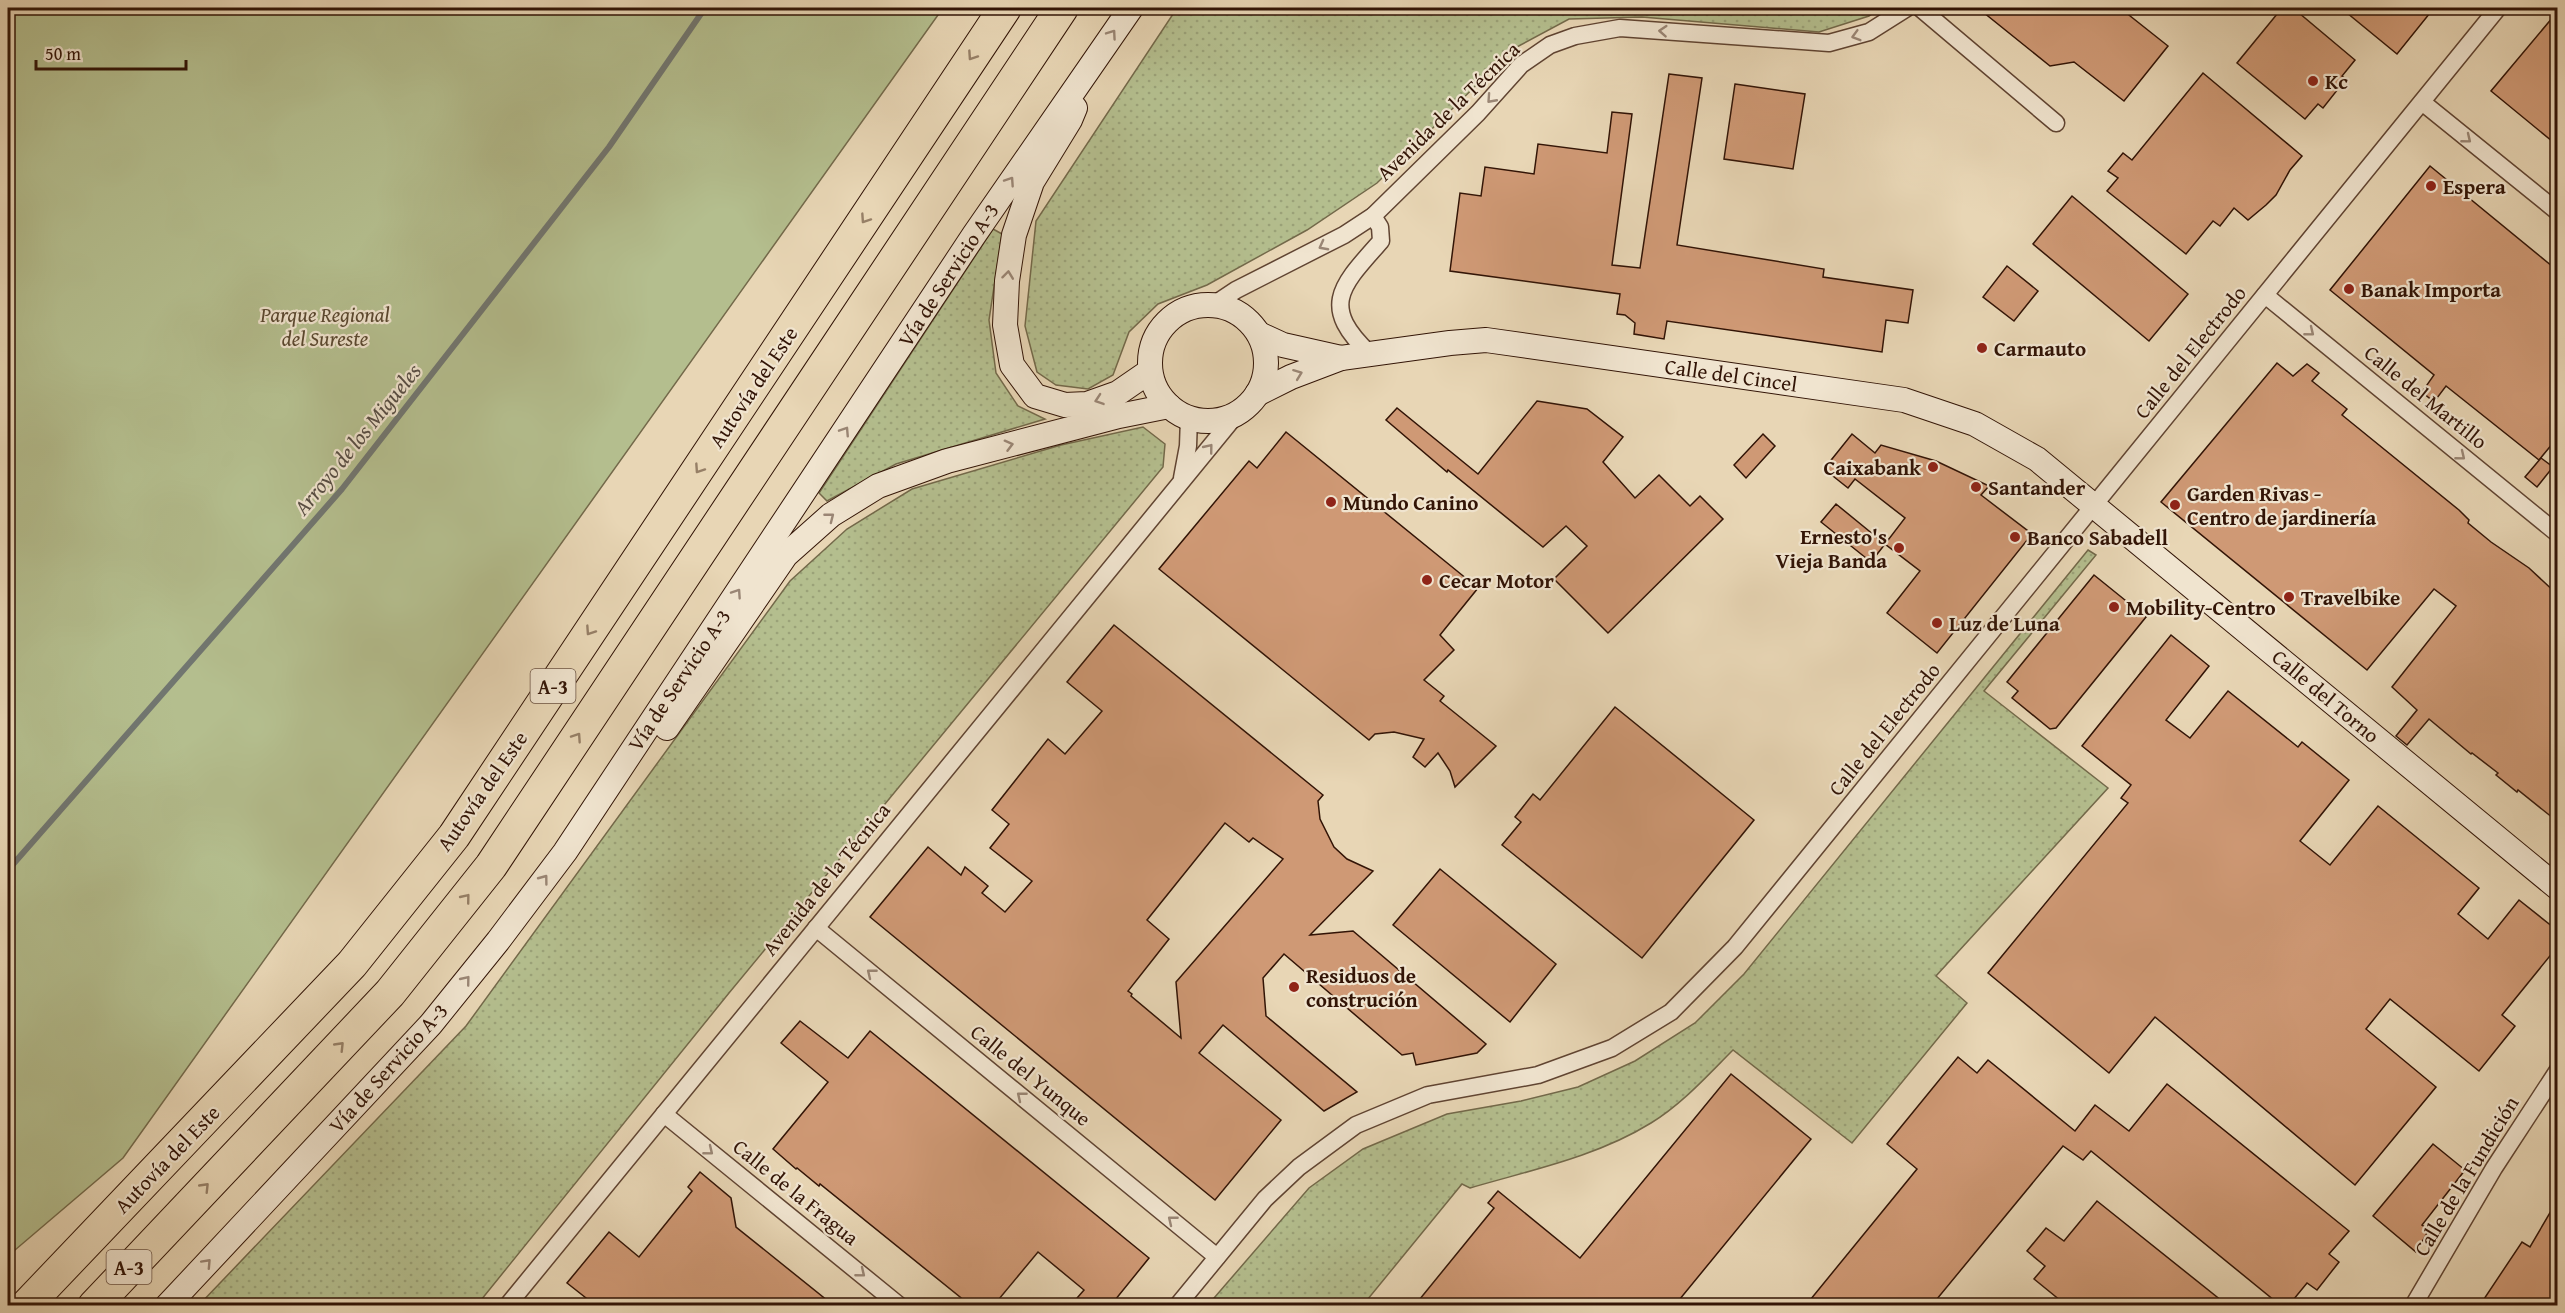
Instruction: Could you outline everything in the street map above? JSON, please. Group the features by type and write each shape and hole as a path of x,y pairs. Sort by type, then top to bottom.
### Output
{"highway":[{"name":"Autovía del Este","path":"26,1305 352,964 453,836 1005,8"},
{"name":"A-3","path":"94,1305 390,993 491,866 1062,8"}],"main road":[{"name":"Vía de Servicio A-3","path":"167,1305 431,1024 565,852 974,235 1131,8"},
{"path":"1094,60 1070,120 1032,182 1014,235 1007,281 1005,325 1012,366 1035,396 1065,405 1087,404 1118,393 1150,371"},
{"path":"1215,304 1232,310 1248,320 1259,334 1265,349 1266,365 1264,380 1248,406 1236,415 1204,422 1179,412 1156,391 1150,371 1153,345 1166,322 1180,311 1197,305 1215,304"},
{"path":"1259,334 1283,345 1341,358"},
{"name":"Calle del Cincel","path":"1341,358 1486,340 1904,400 1975,424 2037,459 2095,505"},
{"path":"1257,394 1291,377 1341,358"},
{"path":"565,852 628,784 786,555 831,515 879,486 947,461 1119,416 1179,412"},
{"name":"Calle del Torno","path":"2095,505 2558,888"}],"street":[{"name":"Avenida de la Técnica","path":"1215,304 1236,290 1344,235 1373,216 1478,113 1521,65 1550,45 1575,36 1620,28 1829,43 1869,32 1907,8"},
{"path":"1920,8 2056,123"},
{"name":"Calle del Electrodo","path":"1177,1305 1265,1199 1299,1167 1356,1125 1428,1095 1539,1075 1612,1048 1671,1012 1736,948 2498,8"},
{"path":"2422,102 2558,212"},
{"path":"1370,354 1350,336 1340,315 1340,299 1347,284 1381,242 1380,227 1373,216"},
{"name":"Calle del Martillo","path":"2265,295 2558,534"},
{"name":"Avenida de la Técnica","path":"1179,412 1188,446 1182,482"},
{"name":"Avenida de la Técnica","path":"515,1303 664,1114 1236,415"},
{"name":"Calle del Yunque","path":"816,928 1217,1257"},
{"name":"Calle de la Fundición","path":"2414,1305 2494,1168 2558,1070"},
{"name":"Calle de la Fragua","path":"664,1114 900,1305"}],"green space":[{"name":"Parque Regional del Sureste","path":"8,8 943,8 123,1158 8,1256"},
{"path":"1177,8 1880,8 1869,16 1819,32 1642,17 1569,19 1513,49 1377,183 1307,230 1207,285 1158,304 1129,332 1113,375 1088,389 1056,385 1037,372 1025,326 1036,221"},
{"path":"993,229 1002,234 989,320 996,373 1018,406 1045,419 896,464 827,501 819,493"},
{"path":"1143,427 1165,444 1163,467 729,993 477,1305 199,1305 466,1026 790,581 847,529 912,489 1061,445"},
{"path":"2088,550 2096,555 1984,691 2108,788 1936,976 1967,1003 1852,1143 1733,1050 1673,1107 1630,1135 1586,1154 1540,1168 1470,1188 1462,1184 1363,1305 1208,1305 1309,1188 1363,1149 1447,1114 1521,1101 1578,1087 1635,1061 1695,1023 1744,974"}],"building":[{"path":"1978,8 2120,8 2168,46 2124,101 2074,62 2050,66"},
{"path":"2282,8 2293,8 2355,60 2342,76 2346,79 2323,108 2318,104 2305,119 2237,63"},
{"path":"2341,8 2434,8 2397,54"},
{"path":"2558,11 2558,146 2491,91"},
{"path":"2203,73 2302,156 2290,170 2276,195 2266,205 2248,220 2234,208 2220,226 2213,221 2186,254 2107,191 2118,178 2108,171 2123,153 2132,160"},
{"path":"1669,74 1702,78 1677,245 1824,269 1823,277 1913,290 1908,323 1886,320 1882,352 1667,321 1664,339 1634,334 1635,323 1625,315 1617,314 1620,294 1450,271 1460,193 1481,196 1485,167 1534,174 1538,144 1607,153 1612,112 1632,114 1612,265 1640,268"},
{"path":"1735,84 1805,94 1793,169 1724,159"},
{"path":"2430,166 2558,271 2558,437 2539,460 2446,386 2434,402 2422,392 2434,375 2330,290"},
{"path":"2072,196 2188,294 2149,341 2033,244"},
{"path":"2007,266 2038,291 2014,321 1983,297"},
{"path":"2277,363 2293,376 2307,364 2319,373 2312,381 2347,409 2342,415 2459,510 2469,520 2468,523 2529,568 2558,595 2558,822 2518,790 2517,792 2496,775 2498,773 2429,719 2407,745 2396,736 2417,710 2392,687 2456,606 2434,589 2367,670 2161,502"},
{"path":"1537,401 1587,409 1623,437 1603,462 1635,498 1659,475 1690,506 1700,496 1723,519 1608,633 1554,579 1587,546 1566,526 1543,547 1448,470 1447,472 1386,420 1397,408 1478,474"},
{"path":"1286,432 1478,588 1440,635 1454,650 1424,680 1444,696 1440,701 1496,746 1455,787 1450,771 1438,753 1425,767 1413,757 1424,739 1394,732 1375,734 1369,740 1159,569 1249,461 1257,468"},
{"path":"1763,434 1775,446 1746,478 1734,465"},
{"path":"1852,434 1875,453 1881,445 1936,461 1989,486 1981,495 2032,534 1937,653 1887,613 1920,571 1885,544 1905,518 1855,479 1848,488 1824,469"},
{"path":"2541,458 2553,467 2537,487 2525,477"},
{"path":"1836,504 1885,544 1871,562 1821,522"},
{"path":"2094,575 2146,617 2056,728 2050,729 2012,698 2018,691 2007,682"},
{"path":"1114,625 1323,795 1318,801 1320,819 1334,847 1347,859 1373,871 1310,935 1353,931 1486,1044 1477,1053 1416,1065 1413,1053 1402,1055 1284,954 1263,978 1266,1016 1357,1092 1324,1111 1223,1025 1199,1053 1281,1120 1215,1200 870,917 928,847 961,875 965,867 988,886 982,893 1005,912 1032,881 990,848 1009,824 992,810 1048,739 1065,754 1102,711 1067,682","holes":["1225,823 1249,842 1253,838 1283,859 1176,982 1181,1038 1128,991 1169,939 1147,920"]},
{"path":"2171,635 2209,666 2166,720 2190,738 2228,691 2298,747 2302,742 2349,780 2300,841 2330,865 2378,806 2479,888 2458,914 2488,939 2519,900 2558,931 2558,946 2502,1015 2515,1026 2479,1071 2390,999 2366,1029 2436,1087 2355,1185 2155,1017 2109,1073 1988,973 2128,803 2121,798 2131,785 2082,746"},
{"path":"1615,707 1754,820 1642,958 1502,845 1521,822 1515,817 1533,794 1540,800"},
{"path":"1440,869 1556,964 1510,1022 1393,925"},
{"path":"800,1021 848,1058 870,1031 1149,1258 1111,1305 1071,1305 1084,1290 1038,1252 994,1305 970,1305 773,1149 828,1082 781,1043"},
{"path":"1958,1057 1977,1073 1988,1060 2075,1131 2095,1105 2129,1131 2167,1084 2349,1231 2329,1254 2339,1262 2317,1290 2307,1283 2289,1305 2280,1305 2091,1151 2083,1160 2063,1146 1932,1305 1806,1305 1917,1169 1887,1144"},
{"path":"1731,1074 1811,1139 1675,1305 1415,1305 1494,1208 1488,1203 1498,1191 1580,1258"},
{"path":"2433,1144 2465,1170 2422,1225 2429,1230 2416,1252 2373,1216"},
{"path":"700,1172 731,1198 736,1227 833,1305 595,1305 567,1283 609,1232 639,1257 692,1191 688,1187"},
{"path":"2558,1199 2558,1305 2480,1305 2522,1242 2530,1247"},
{"path":"2097,1201 2227,1305 2066,1305 2034,1279 2045,1266 2027,1251 2046,1228 2064,1241"}],"waterway":[{"name":"Arroyo de los Migueles","path":"8,870 342,489 609,147 705,8"}],"place":[{"name":"Kc","path":"2313,81"},
{"name":"Espera","path":"2431,186"},
{"name":"Banak Importa","path":"2349,289"},
{"name":"Carmauto","path":"1982,348"},
{"name":"Caixabank","path":"1933,467"},
{"name":"Santander","path":"1976,487"},
{"name":"Mundo Canino","path":"1331,502"},
{"name":"Garden Rivas - Centro de jardinería","path":"2175,505"},
{"name":"Banco Sabadell","path":"2015,537"},
{"name":"Ernesto's Vieja Banda","path":"1899,548"},
{"name":"Cecar Motor","path":"1427,580"},
{"name":"Travelbike","path":"2289,597"},
{"name":"Mobility-Centro","path":"2114,607"},
{"name":"Luz de Luna","path":"1937,623"},
{"name":"Residuos de construción","path":"1294,987"}]}
